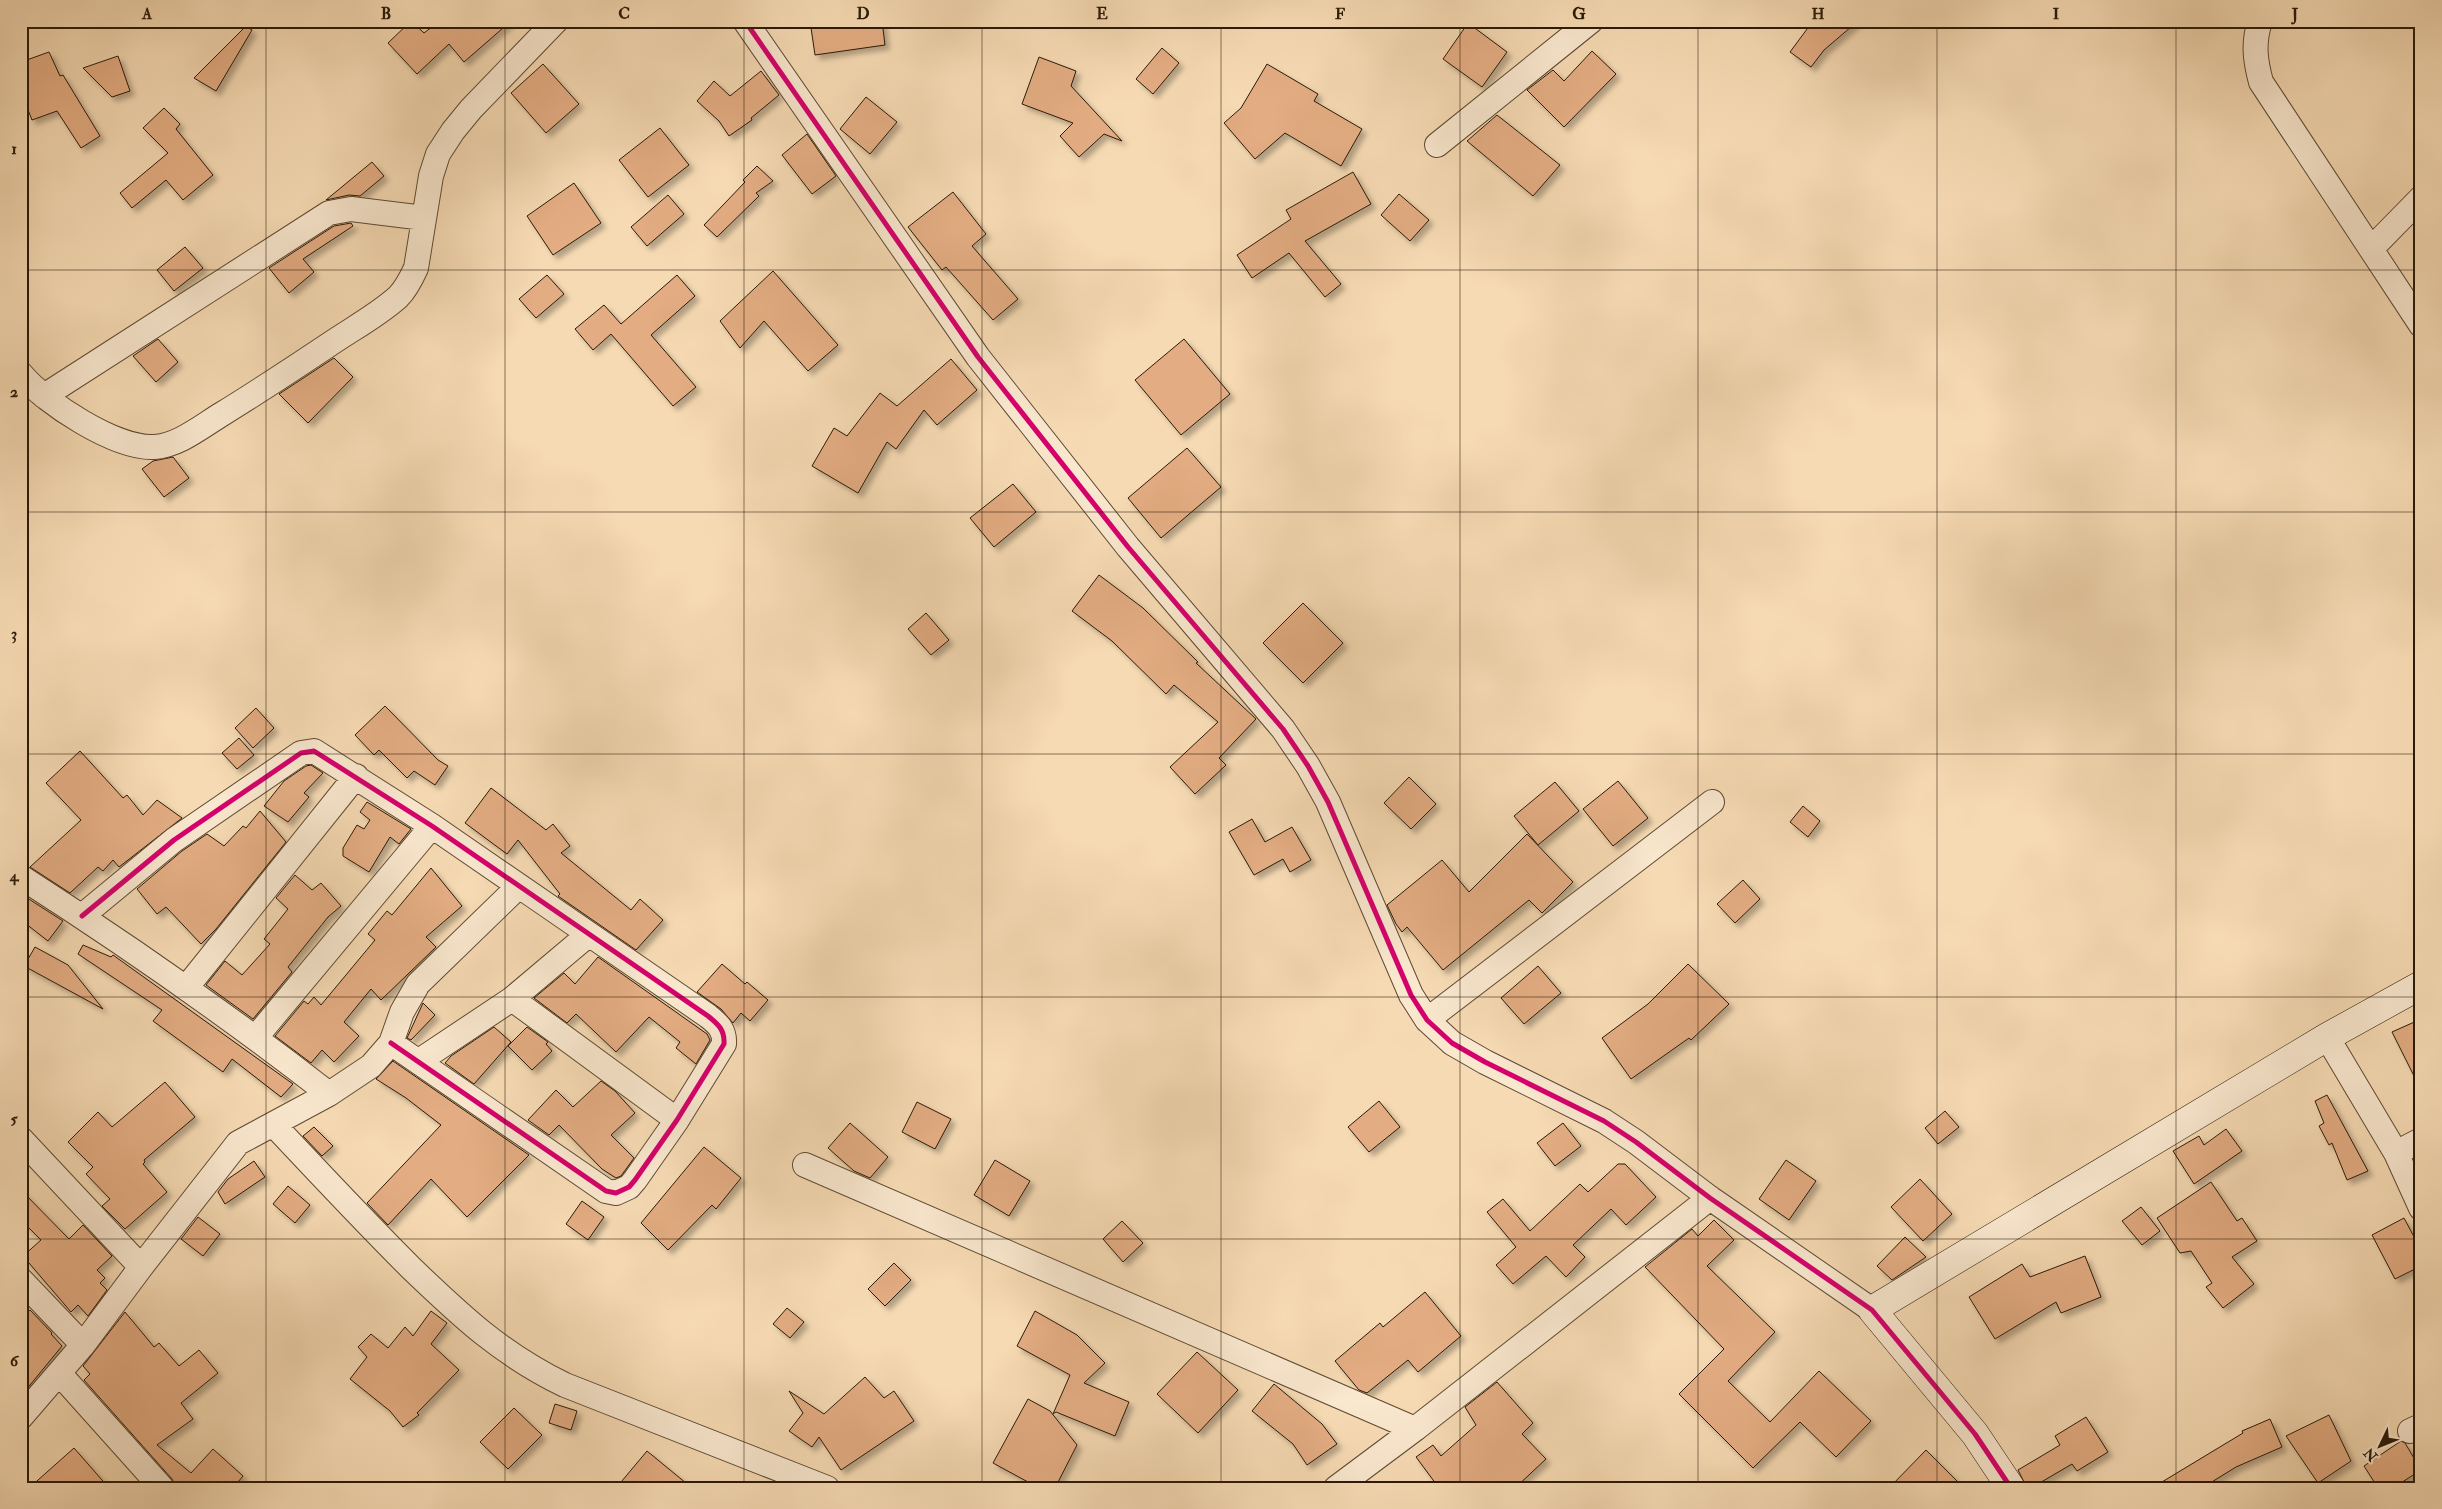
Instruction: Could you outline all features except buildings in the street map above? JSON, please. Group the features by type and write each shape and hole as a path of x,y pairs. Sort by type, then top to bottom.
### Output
{"street":[{"path":"21,374 44,396 92,428 118,441 137,446 155,447 175,442 269,385 400,295 410,282 416,268 430,176 438,154 453,131 556,21"},
{"path":"745,21 978,357 1122,539 1283,729 1308,766 1328,802 1411,995 1427,1020 1452,1043 1485,1062 1604,1121 1636,1142 1710,1198 1872,1310 1975,1434 2011,1488"},
{"path":"1437,145 1592,21"},
{"path":"2260,21 2255,40 2255,58 2261,82 2417,313"},
{"path":"2372,248 2421,198"},
{"path":"44,396 329,213 351,209 424,218"},
{"path":"82,916 174,840 307,750 322,754 432,826 716,1022 722,1029 724,1044 678,1120 635,1180 629,1186 616,1193 606,1191 420,1061 391,1044"},
{"path":"186,988 356,776"},
{"path":"1427,1020 1712,802"},
{"path":"256,1037 432,826"},
{"path":"21,877 82,916 256,1037 329,1094"},
{"path":"21,1417 84,1345 141,1266 238,1143 329,1094 371,1066 391,1044 402,1012 418,984 519,886"},
{"path":"420,1061 512,998 588,935"},
{"path":"1872,1310 2327,1037 2421,985"},
{"path":"512,998 678,1120"},
{"path":"2327,1037 2396,1153 2421,1208"},
{"path":"274,1125 364,1222 460,1314 495,1344 531,1368 565,1385 827,1488"},
{"path":"21,1139 141,1266"},
{"path":"2396,1153 2421,1140"},
{"path":"805,1165 1416,1428"},
{"path":"1336,1488 1416,1428 1710,1198"},
{"path":"21,1280 84,1345"},
{"path":"59,1373 162,1488"}],"cycle path":[{"path":"745,21 978,357 1128,547 1283,729 1308,766 1328,802 1411,995 1427,1020 1452,1043 1485,1062 1604,1121 1636,1142 1710,1198 1872,1310 1975,1434 2011,1488"},
{"path":"82,916 174,840 301,753 314,751 432,826 708,1016 720,1028 724,1039 724,1044 677,1120 635,1180 629,1187 616,1193 606,1191 391,1043"}]}
